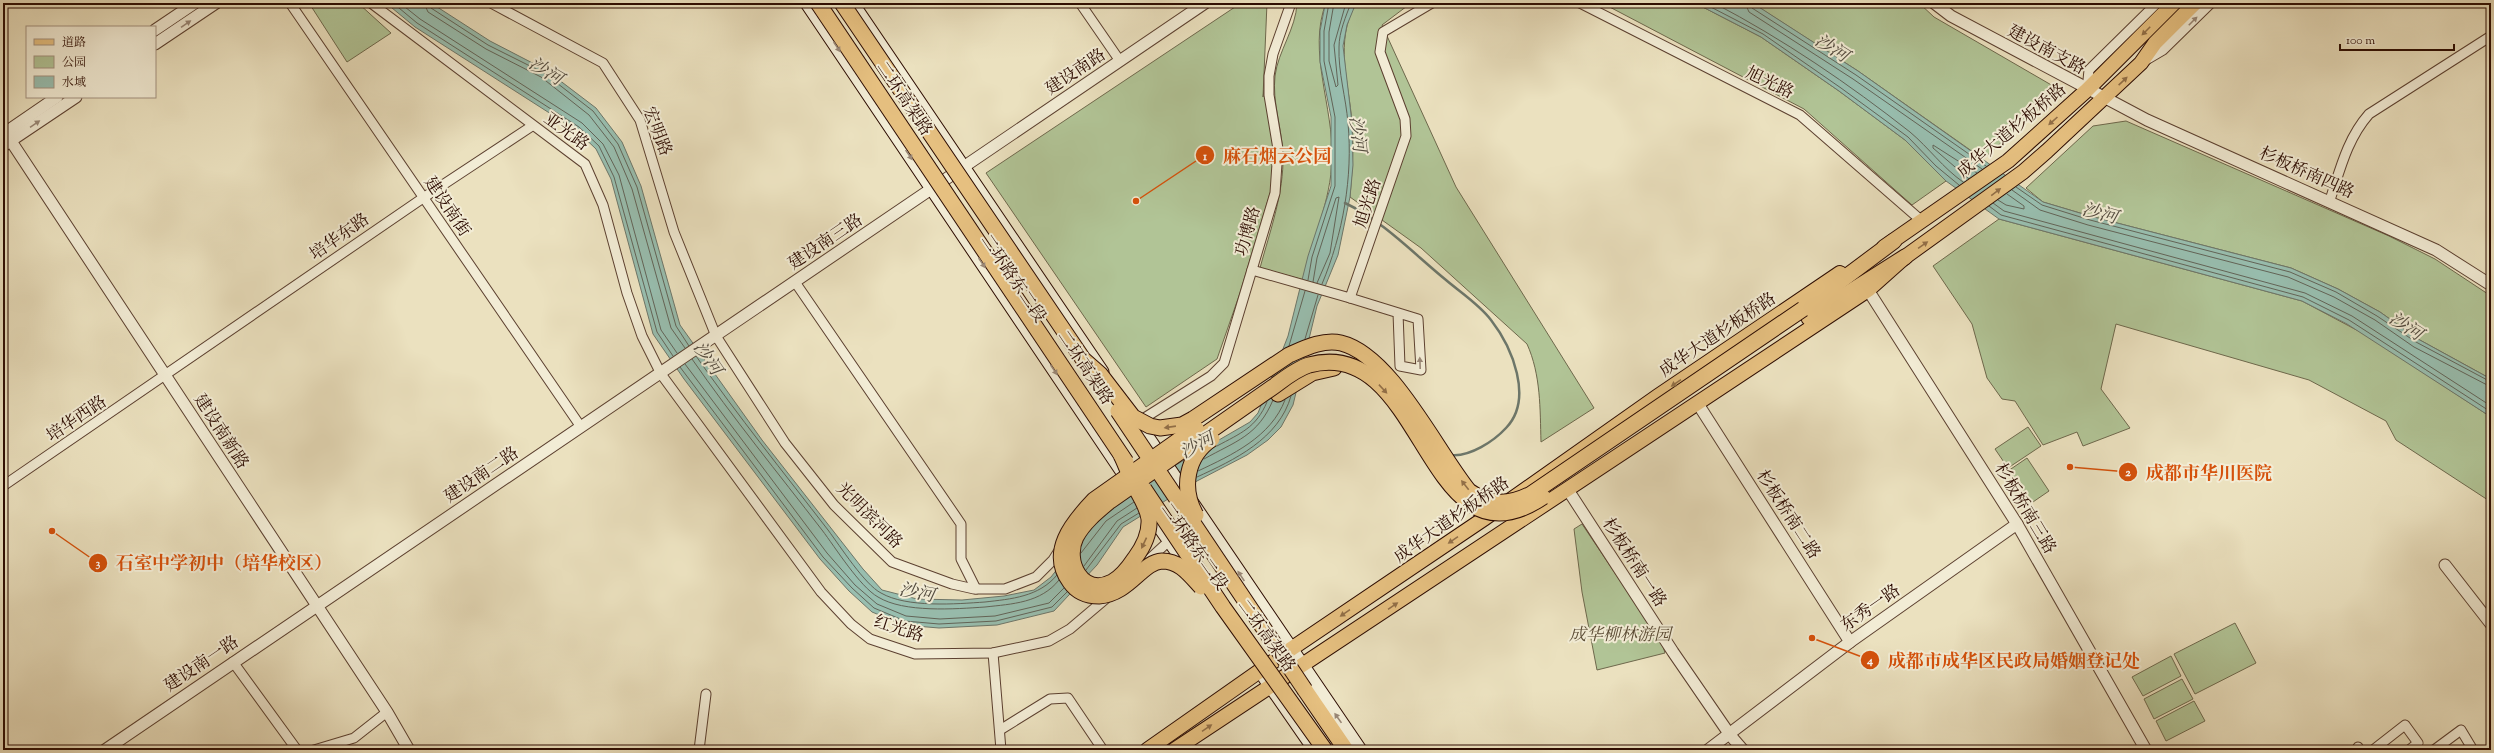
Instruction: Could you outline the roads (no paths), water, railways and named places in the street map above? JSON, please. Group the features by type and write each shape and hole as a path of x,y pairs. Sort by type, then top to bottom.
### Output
{"highway":[{"name":"二环高架路","path":"818,3 1223,606 1325,750"},
{"name":"二环高架路","path":"842,3 1084,359 1346,750"},
{"path":"1806,314 1894,241"},
{"path":"1223,606 1210,597 1181,565 1170,562 1151,564 1123,588 1111,593 1090,596 1079,591 1064,573 1061,561 1066,535 1081,513 1113,485 1302,358 1329,351 1342,352 1373,371 1392,380 1469,491 1486,501 1511,502 1531,494 1806,314 1905,257"},
{"path":"1084,359 1100,374 1133,417 1150,426 1160,428 1182,425 1193,419 1263,372 1306,347 1324,343 1341,343 1359,351 1373,371"},
{"path":"1121,455 1132,481 1135,486 1141,497 1148,517 1146,540 1133,562 1118,578 1100,585 1090,585 1080,578 1075,570 1071,559 1072,547 1084,526 1110,501 1129,488 1136,483 1142,478 1293,372 1308,366 1339,362 1373,371"},
{"path":"1217,557 1193,510 1188,488 1191,463 1201,448 1291,385 1312,373 1333,368 1373,371"}],"main road":[{"name":"二环路东二段","path":"807,3 1154,519 1315,750"},
{"name":"二环路东二段","path":"852,3 1187,498 1360,750"},
{"name":"成华大道杉板桥路","path":"1147,750 1291,649 1485,518 1664,392 1852,265 1894,241 1923,222 2008,161 2087,90 2174,3"},
{"path":"1174,750 1270,686 1302,667 1868,290 1905,257 2023,172 2142,63 2155,43 2195,3"}],"street":[{"path":"156,29 195,3"},
{"path":"156,43 216,3"},
{"name":"建设南街","path":"290,3 581,428"},
{"name":"亚光路","path":"371,3 532,126 585,164 591,174 603,205 627,293 642,336 663,372"},
{"name":"宏明路","path":"491,3 603,63 640,120 674,232 716,336"},
{"path":"1080,3 1120,62"},
{"name":"功博路","path":"1137,422 1211,376 1224,363 1275,193 1278,149 1269,95 1269,76 1273,54 1291,3"},
{"name":"旭光路","path":"1350,298 1382,211 1406,136 1405,119 1380,52 1380,42 1383,32 1432,3"},
{"name":"旭光路","path":"1580,3 1800,115 1923,222"},
{"name":"建设南支路","path":"1934,3 1951,16 2104,99"},
{"path":"2087,90 2089,70 2157,3"},
{"path":"2142,63 2163,50 2210,3"},
{"name":"建设南路","path":"963,167 1120,62 1203,4"},
{"path":"2330,200 2349,142 2357,127 2369,114 2491,36"},
{"path":"5,136 56,98"},
{"path":"5,136 74,98"},
{"name":"杉板桥南四路","path":"2104,99 2330,200 2436,250 2491,285"},
{"name":"培华东路","path":"166,376 423,198 532,126"},
{"name":"建设南新路","path":"5,136 166,376 387,712 409,750"},
{"name":"建设南三路","path":"663,372 963,167"},
{"path":"1252,270 1350,298 1418,319 1421,370 1400,366 1398,313"},
{"path":"795,282 962,524 961,559 976,589"},
{"name":"杉板桥南三路","path":"1868,290 2017,524 2146,750"},
{"name":"光明滨河路","path":"716,336 785,443 834,505 892,562 952,584 976,589 1005,589 1036,577 1054,560 1086,512 1095,502 1128,480"},
{"name":"建设南二路","path":"317,606 663,372"},
{"name":"红光路","path":"663,372 821,592 852,624 870,639 915,654 992,653 1049,641 1070,629 1169,541"},
{"name":"培华西路","path":"3,486 166,376"},
{"name":"杉板桥南二路","path":"1698,404 1850,642"},
{"name":"杉板桥南一路","path":"1568,490 1730,735 1743,750"},
{"name":"东秀一路","path":"1708,750 1730,735 1850,642 2017,524"},
{"path":"2445,565 2491,624"},
{"name":"建设南一路","path":"105,750 317,606"},
{"path":"992,653 1001,750"},
{"path":"233,662 297,750"},
{"path":"699,750 706,694"},
{"path":"1000,730 1050,699 1068,698 1103,750"},
{"path":"314,750 354,738 387,712"},
{"path":"2373,750 2405,725 2418,743 2431,750"},
{"path":"2434,750 2461,730 2473,750"},
{"path":"2409,750 2418,743"}],"water":[{"name":"沙河","path":"386,3 431,3 490,41 546,70 596,108 622,142 641,186 680,325 762,440 863,569 882,590 917,599 962,600 1004,596 1034,590 1051,577 1100,514 1155,477 1250,422 1258,413 1288,336 1308,256 1331,186 1331,117 1320,62 1320,31 1325,5 1326,3 1356,3 1347,25 1343,46 1352,123 1353,165 1350,197 1338,255 1317,306 1293,405 1281,427 1268,440 1247,455 1197,481 1123,527 1097,565 1054,611 997,625 939,628 904,625 872,612 849,591 820,559 684,379 653,334 611,179 596,149 576,130 415,27"},
{"path":"1695,3 1752,3 1858,71 2043,202 2090,216 2291,268 2338,289 2380,312 2418,339 2491,379 2491,417 2347,324 2302,301 1999,219 1946,181 1905,140 1839,91 1761,37"}],"waterway":[{"path":"1345,203 1359,210 1398,238 1481,309 1499,331 1512,358 1517,373 1519,388 1518,403 1514,416 1506,428 1488,443 1474,451 1451,455"}],"place":[{"name":"麻石烟云公园","path":"1136,201"},
{"name":"成都市华川医院","path":"2070,467"},
{"name":"石室中学初中（培华校区）","path":"52,531"},
{"name":"成都市成华区民政局婚姻登记处","path":"1812,638"}],"park label":[{"name":"成华柳林游园","path":"1620,634"}]}
